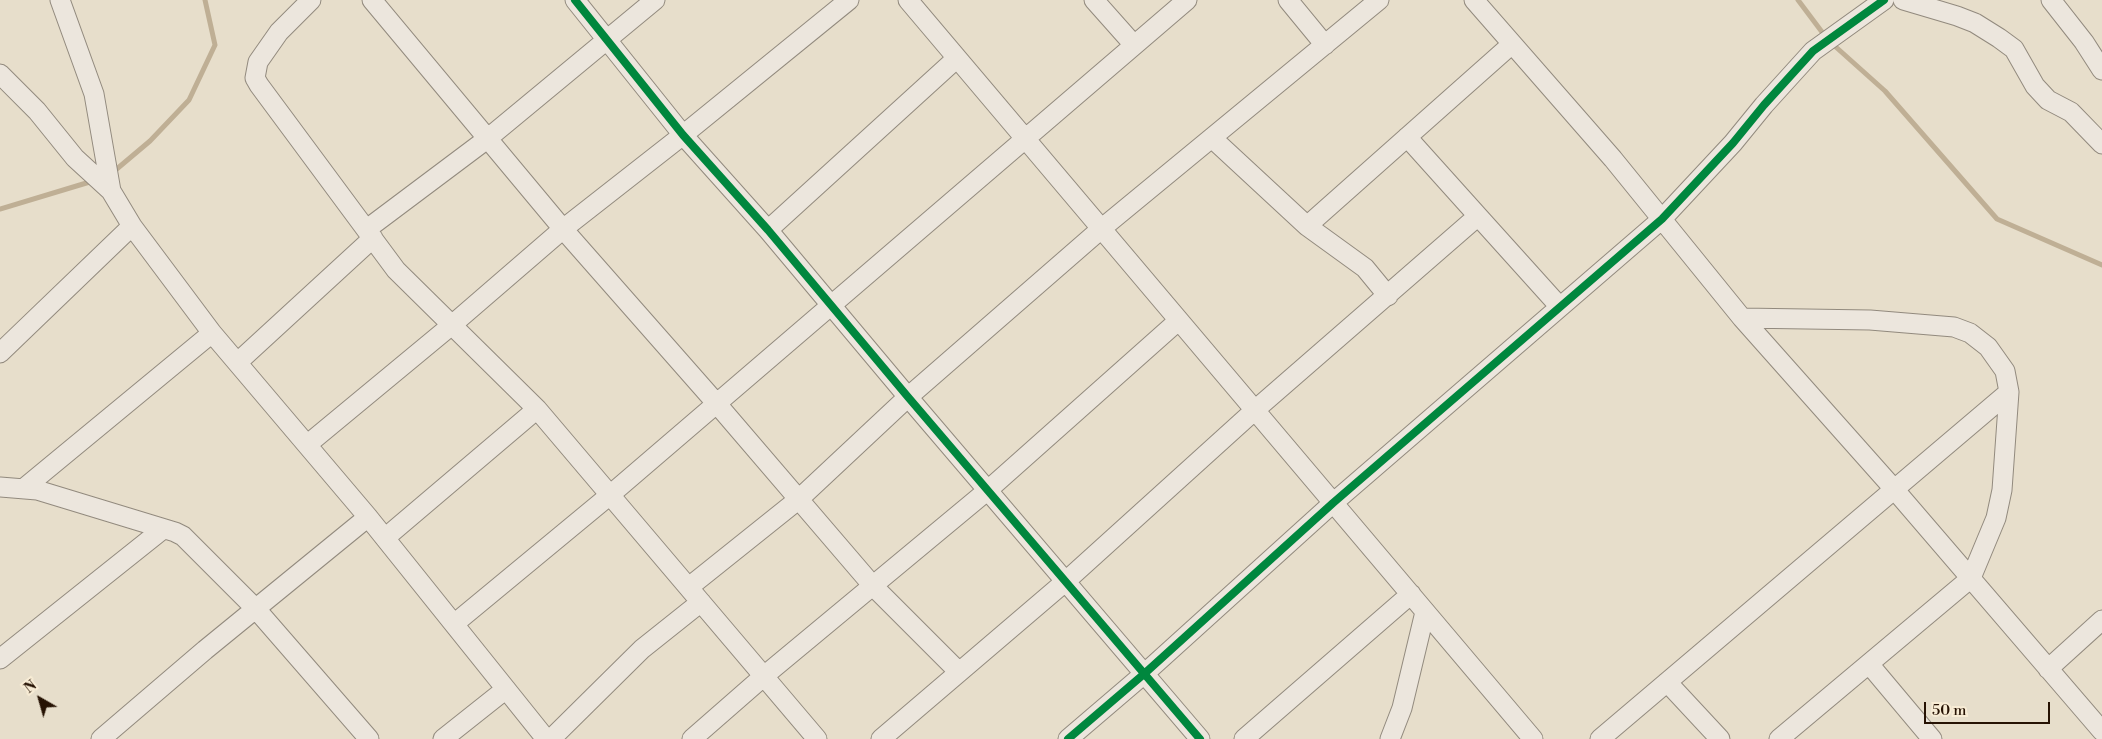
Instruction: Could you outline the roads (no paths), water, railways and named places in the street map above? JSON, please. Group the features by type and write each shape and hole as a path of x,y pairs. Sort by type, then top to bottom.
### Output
{"street":[{"path":"60,0 94,94 111,190"},
{"path":"311,0 279,32 258,62 255,78 396,270 453,324 537,409 817,739"},
{"path":"372,0 487,139 873,586 959,672"},
{"path":"575,0 683,135 768,230 1200,739"},
{"path":"238,362 370,233 608,41 654,0"},
{"path":"308,444 564,229 849,0"},
{"path":"908,0 1533,739"},
{"path":"1094,0 1134,45"},
{"path":"454,624 717,404 1187,0"},
{"path":"1288,0 1325,45"},
{"path":"689,587 799,499 908,397 1101,229 1379,0"},
{"path":"1474,0 1662,219 1742,318 1894,489 2102,731"},
{"path":"1068,739 1144,674 1333,503 1662,219 1733,143 1764,105 1814,51 1884,0"},
{"path":"1903,0 1975,23 2014,49 2035,86 2048,100 2071,112 2102,144"},
{"path":"2051,0 2084,42 2102,70"},
{"path":"1307,226 1512,44"},
{"path":"768,230 957,58"},
{"path":"0,74 37,111 76,158 111,190 132,226 212,333 308,444 546,739"},
{"path":"1407,137 1560,307"},
{"path":"1212,138 1307,226 1365,268 1388,296"},
{"path":"881,739 1066,581 1255,410 1478,216"},
{"path":"0,353 132,226"},
{"path":"1742,318 1870,320 1954,327 1970,333 1988,347 2005,371 2009,392 2002,490 1996,518 1971,578 1779,739"},
{"path":"692,739 764,676 988,490 1178,321"},
{"path":"23,489 212,333"},
{"path":"1600,739 2009,392"},
{"path":"385,538 537,409"},
{"path":"0,487 36,490 183,536 256,609 369,739"},
{"path":"101,739 368,517"},
{"path":"0,659 162,529"},
{"path":"1244,739 1410,594"},
{"path":"551,739 647,644 701,602"},
{"path":"1390,739 1402,708 1425,612"},
{"path":"2048,669 2102,620"},
{"path":"1868,664 1932,739"},
{"path":"1667,682 1720,739"},
{"path":"443,739 506,690"}],"waterway":[{"path":"112,173 150,141 189,100 215,45 205,0"},
{"path":"1798,0 1828,40 1885,91 1997,219 2102,265"},
{"path":"0,209 93,181"}]}
